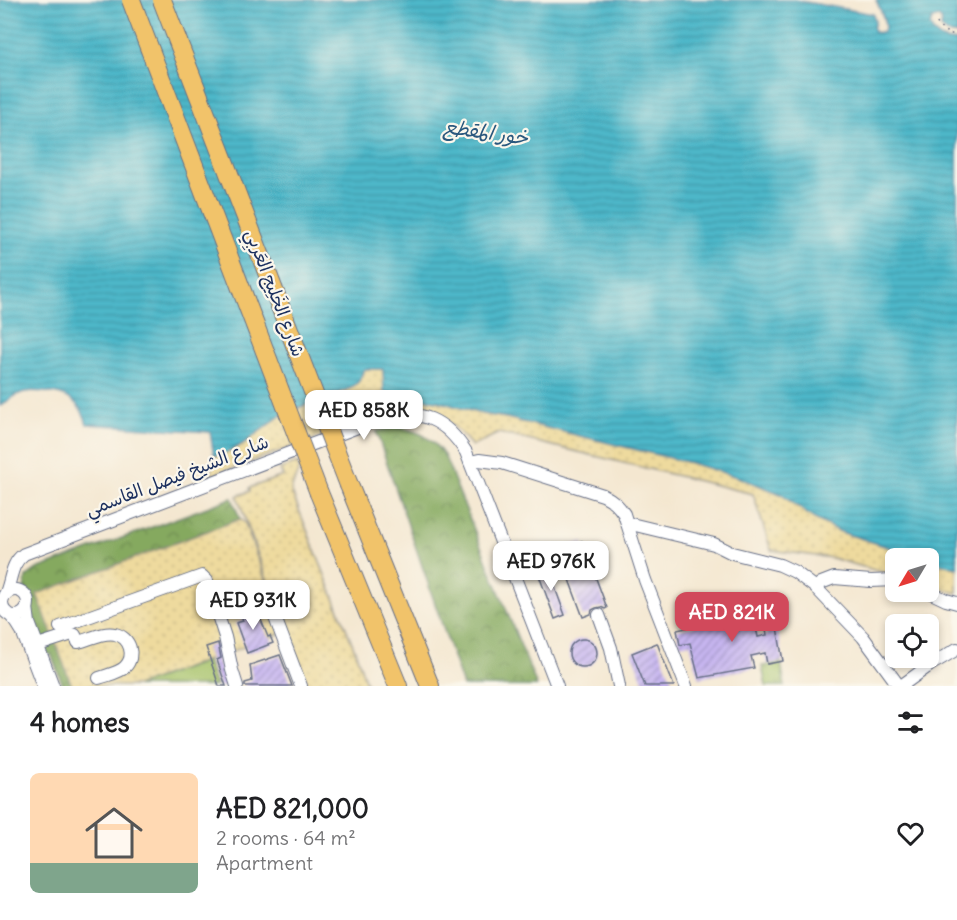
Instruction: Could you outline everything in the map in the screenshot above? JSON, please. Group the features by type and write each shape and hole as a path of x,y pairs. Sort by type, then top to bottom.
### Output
{"highway":[{"name":"شارع الخَلِيج العَربِي","path":"131,0 319,493 398,686"},
{"name":"شارع الخَلِيج العَربِي","path":"162,0 349,485 430,686"},
{"path":"374,625 388,686"}],"street":[{"name":"شارع الشيخ فيصل القاسمي","path":"28,552 384,417 414,414 430,418 445,426 457,437 470,462 557,686"},
{"path":"470,462 479,460 502,463 603,495 612,499 619,506 624,514 643,574 686,686"},
{"path":"627,523 714,544 742,556 780,565 795,572 816,588 867,642 900,686 957,649"},
{"path":"28,552 18,571 18,579 22,593 27,600 28,618 53,686"},
{"path":"28,552 22,555 11,571 2,606 22,631 43,686"},
{"path":"60,627 200,576 206,580 225,637 237,686"},
{"path":"816,588 827,579 834,578 885,580"},
{"path":"4,595 11,590 22,593"},
{"path":"939,597 957,603"},
{"path":"216,610 255,598 261,598 267,602 271,607 301,686"},
{"path":"10,615 22,614 27,608"},
{"path":"599,615 615,660 619,686"},
{"path":"38,645 72,634 78,642 110,633 122,636 130,649 129,661 121,670 99,678"}],"path":[{"path":"937,23 948,33 957,35"}],"green space":[{"path":"397,427 424,436 435,444 445,457 537,686 463,686 376,431"},
{"path":"232,498 240,519 38,594 72,686 63,686 51,654 47,655 24,590 26,577 37,569"},
{"path":"207,661 216,686 137,686"},
{"path":"781,663 785,686 766,686 762,666"}],"sand":[{"path":"364,369 383,369 385,392 438,401 478,413 691,463 738,477 781,494 813,518 841,532 891,548 885,548 885,573 832,558 771,550 753,494 499,433 472,446 442,417 414,408 402,407 211,476 214,456 228,452 244,443 284,413 351,388 359,381"},
{"path":"298,463 299,469 291,490 367,686 305,686 237,496 250,491 249,488 283,476 280,469"},
{"path":"240,519 245,523 284,632 137,686 72,686 37,594"},
{"path":"939,563 957,568 957,593 939,588"}],"water":[{"name":"خور المقطع","path":"0,0 795,0 873,14 874,32 880,32 885,26 876,0 957,0 957,35 941,28 942,21 939,17 932,19 930,26 941,38 957,41 957,568 939,563 939,548 891,548 841,532 813,518 781,494 738,477 691,463 478,413 438,401 384,392 383,369 364,369 359,381 351,388 284,413 244,443 228,452 214,456 210,432 87,424 77,404 53,393 27,391 0,406"}],"building":[{"path":"582,541 607,608 596,608 591,614 583,617 558,550"},
{"path":"547,566 565,615 555,619 537,570"},
{"path":"251,607 254,617 259,615 273,643 247,653 236,623 243,621 239,610"},
{"path":"775,607 783,661 767,664 765,653 751,656 754,668 699,678 690,643 680,645 677,630 752,611 758,637 767,635 763,610"},
{"path":"583,639 593,643 597,653 593,663 583,667 573,663 569,653 573,643"},
{"path":"218,643 221,658 217,660 226,686 219,686 206,647"},
{"path":"657,643 674,686 645,686 632,653"},
{"path":"280,655 292,686 245,686 245,683 252,681 250,665"}]}
